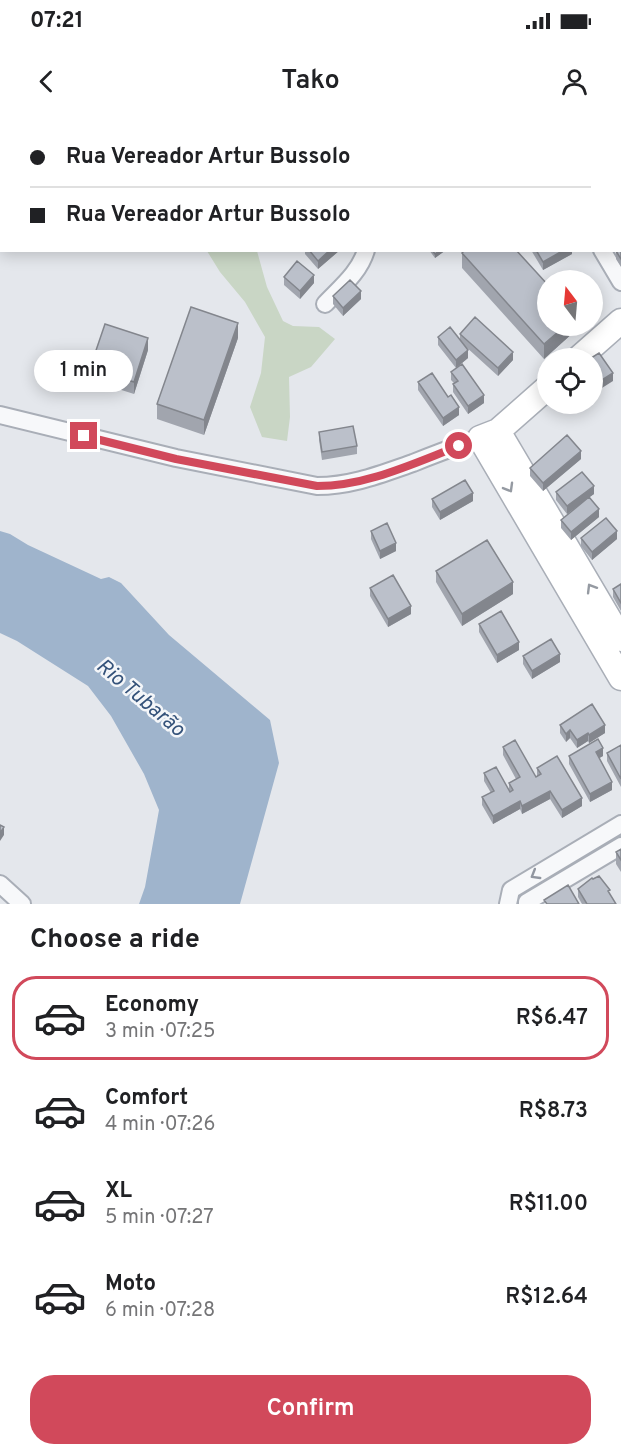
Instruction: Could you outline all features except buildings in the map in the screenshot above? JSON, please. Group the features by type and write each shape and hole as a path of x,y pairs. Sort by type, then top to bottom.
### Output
{"street":[{"path":"325,304 353,274 365,252"},
{"path":"603,252 621,282"},
{"path":"590,348 621,321"},
{"path":"0,415 176,459 317,486 334,486 378,476 489,434 537,396"},
{"path":"489,434 621,639"},
{"path":"489,434 621,678"},
{"path":"508,904 511,890 621,824"},
{"path":"526,904 621,846"},
{"path":"565,857 575,874"},
{"path":"0,884 22,904"}],"green space":[{"path":"208,252 257,252 267,287 283,321 293,326 319,327 335,339 311,367 289,377 290,417 287,441 262,437 250,407 261,373 265,337 245,302 220,272"}],"water":[{"name":"Rio Tubarão","path":"0,531 101,579 109,577 121,583 169,635 270,720 279,763 240,904 139,904 145,887 159,810 144,774 111,716 88,686 17,641 0,633"}],"route":[{"path":"84,436 176,459 317,486 334,486 378,476 459,446"}]}
